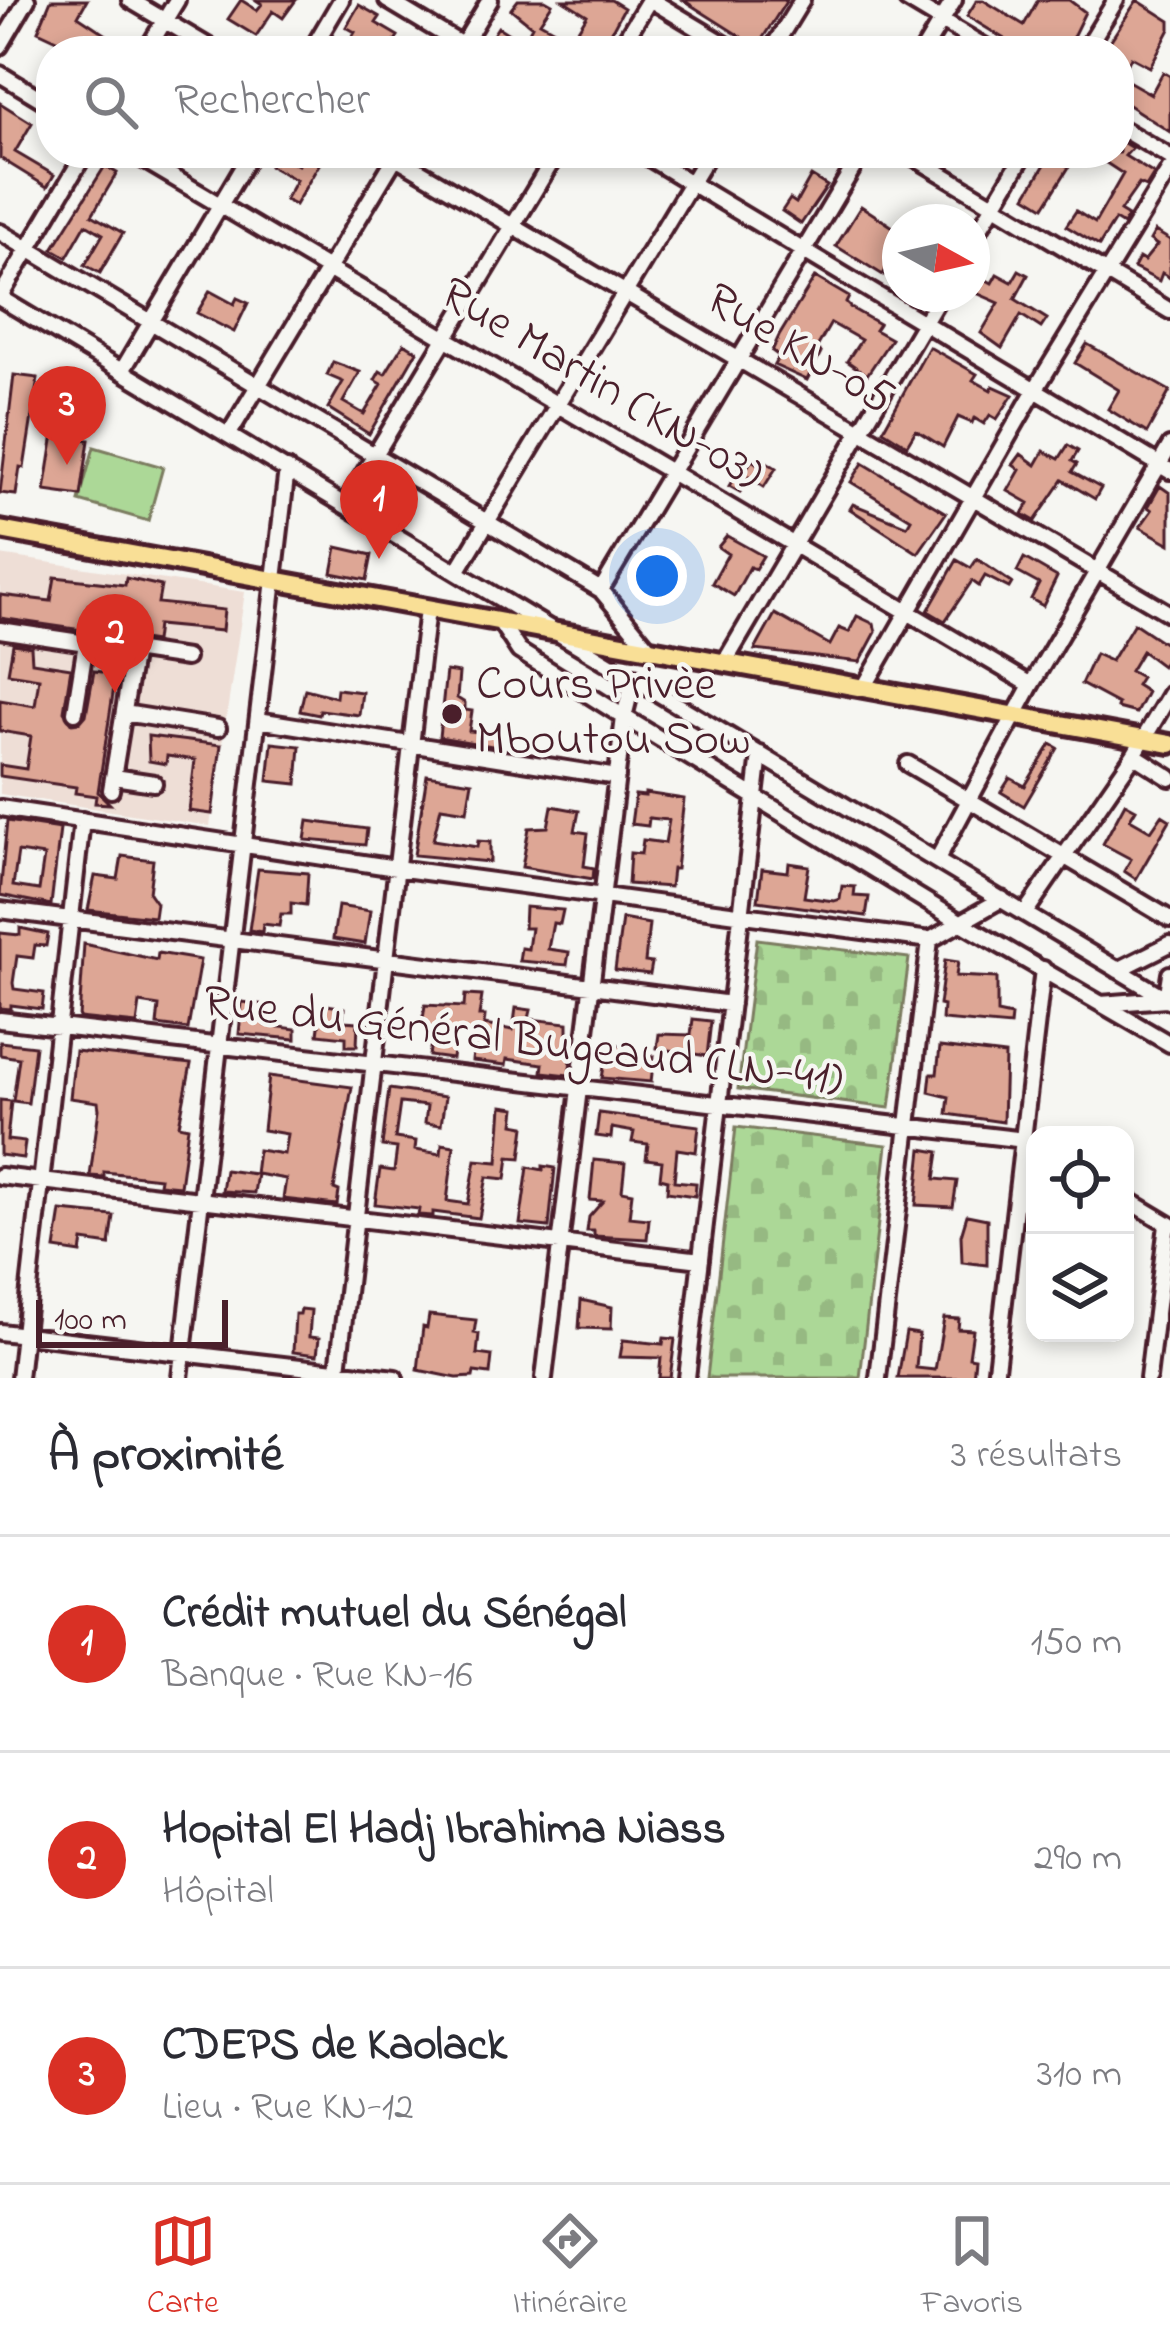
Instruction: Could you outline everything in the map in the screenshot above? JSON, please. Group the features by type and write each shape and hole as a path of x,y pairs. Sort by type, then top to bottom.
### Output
{"main road":[{"path":"0,530 1017,713 1138,747 1170,744"}],"street":[{"path":"0,46 28,0"},
{"path":"130,0 191,36"},
{"path":"155,36 177,0"},
{"path":"320,36 341,0"},
{"path":"387,0 444,36"},
{"path":"471,36 490,0"},
{"path":"627,36 650,0 711,36"},
{"path":"780,36 802,0"},
{"path":"907,0 966,36"},
{"path":"932,36 954,0"},
{"path":"1094,36 1116,0"},
{"path":"0,74 36,96"},
{"path":"1134,136 1170,157"},
{"path":"77,168 0,298 1168,1000"},
{"name":"Rue Martin (KN-03)","path":"157,168 1030,685"},
{"path":"122,370 242,168"},
{"path":"230,434 386,168"},
{"name":"Rue KN-05","path":"417,168 1170,614"},
{"path":"346,503 548,168"},
{"path":"666,168 1165,468"},
{"path":"457,572 700,168"},
{"path":"601,590 853,168"},
{"path":"932,168 1170,310"},
{"path":"990,212 1016,168"},
{"path":"865,686 1035,390 1170,169"},
{"path":"0,232 601,590 648,646"},
{"path":"726,660 930,312"},
{"path":"938,860 1030,685 1165,468 1170,446"},
{"path":"180,1378 287,469"},
{"path":"337,1375 427,609"},
{"path":"500,622 519,651 624,718 1170,1044"},
{"path":"0,630 186,658"},
{"path":"75,712 86,643"},
{"path":"134,650 112,783 154,783"},
{"path":"544,1378 624,718 634,677"},
{"path":"1025,913 1170,694"},
{"path":"124,713 218,728"},
{"path":"258,720 617,777"},
{"path":"1138,747 1170,778"},
{"path":"687,1378 760,754"},
{"path":"908,764 1170,919"},
{"path":"0,808 397,868 930,940 1002,899"},
{"path":"19,1378 82,820"},
{"path":"0,910 731,1004"},
{"path":"878,1378 930,940"},
{"path":"1118,970 1170,944"},
{"path":"1031,1126 1034,1022 1043,969"},
{"path":"1168,1000 1170,974"},
{"path":"1101,1004 1168,1000"},
{"name":"Rue du Général Bugeaud (LN-41)","path":"0,1020 1026,1142"},
{"path":"995,1378 1026,1170"},
{"path":"0,1176 701,1260"},
{"path":"1134,1203 1169,1224 1148,1378"},
{"path":"0,1332 337,1375 395,1378"}],"shaded area":[{"path":"0,555 245,592 210,826 0,794"}],"green space":[{"path":"94,447 163,467 148,521 79,501"},
{"path":"757,939 909,958 890,1108 738,1089"},
{"path":"736,1127 887,1145 860,1378 707,1378"}],"building":[{"path":"51,0 87,0 78,16 108,36 49,36 38,31"},
{"path":"241,0 257,10 262,4 256,0 296,0 283,18 273,11 256,36 228,19"},
{"path":"518,0 545,0 552,4 540,22 565,36 527,36 532,26 511,9"},
{"path":"563,0 611,0 624,8 609,36 574,36 587,15"},
{"path":"683,0 787,0 764,36 740,36"},
{"path":"977,0 1024,25 1038,0 1069,0 1085,12 1073,36 1000,36 967,16"},
{"path":"1137,0 1170,21 1150,67 1134,59 1134,36 1114,36"},
{"path":"359,5 380,17 376,23 398,36 353,36 355,32 346,27"},
{"path":"1163,72 1170,76 1170,132 1134,109 1134,84 1151,94"},
{"path":"0,103 32,123 15,152 54,175 47,187 0,158"},
{"path":"1134,162 1154,174 1146,187 1139,184 1120,211 1128,216 1123,225 1115,220 1099,246 1066,226 1076,211 1095,223 1123,174 1114,168 1134,168"},
{"path":"104,168 117,173 92,215 123,233 100,273 85,265 103,234 86,224 67,257 53,249"},
{"path":"274,168 317,168 295,205 285,200 296,180"},
{"path":"1043,168 1068,168 1044,207 1026,196"},
{"path":"811,176 827,186 801,224 782,211 790,199 796,203"},
{"path":"861,206 882,220 882,274 836,246"},
{"path":"1155,231 1170,240 1170,278 1162,273 1159,281 1134,268 1157,245 1150,240"},
{"path":"1019,270 1028,275 1015,299 1047,319 1041,328 1021,315 1002,348 981,333 999,303 990,299 990,282 997,274 1012,282"},
{"path":"815,277 849,297 846,303 851,308 879,324 875,330 891,339 867,375 847,361 861,340 831,323 816,349 821,352 807,380 774,365 779,356 772,351"},
{"path":"210,291 234,304 237,298 248,303 234,332 197,313"},
{"path":"404,343 417,351 369,434 328,408 343,382 327,375 333,362 360,372 343,402 364,414 382,384 375,380 380,371 385,374"},
{"path":"1087,344 1170,391 1147,433 1108,409 1119,390 1075,363"},
{"path":"929,347 977,374 973,380 1013,395 997,419 990,415 984,424 958,417 943,447 916,430 907,445 883,430"},
{"path":"14,375 38,378 16,495 0,493"},
{"path":"54,434 89,440 81,496 45,491"},
{"path":"1068,445 1078,451 1072,472 1101,488 1095,499 1063,480 1035,521 1023,514 1029,503 1008,491 1020,470 1013,465 1021,454 1036,465 1044,451 1059,459"},
{"path":"752,460 776,468 764,487 749,477 740,492 729,486 741,466 746,469"},
{"path":"863,463 946,513 918,553 850,509 853,504 907,526 911,519 851,482"},
{"path":"1160,486 1170,493 1170,544 1140,527"},
{"path":"727,536 763,556 755,569 750,567 734,596 712,583 728,554 718,547"},
{"path":"337,547 372,555 367,580 332,573"},
{"path":"1024,558 1057,577 1043,606 1031,599 1039,584 1017,572"},
{"path":"977,559 1012,583 1009,588 985,576 979,586 972,581 945,621 928,611 957,560 971,568"},
{"path":"55,577 125,585 126,578 161,586 158,603 224,610 222,631 157,625 155,642 109,635 111,609 88,605 82,630 0,618 0,595 51,601"},
{"path":"775,614 830,645 839,628 849,632 857,616 874,624 876,632 860,662 755,650"},
{"path":"1134,623 1170,647 1162,666 1142,651 1130,671 1141,677 1136,685 1147,692 1136,713 1117,708 1118,704 1081,684 1095,654 1111,661"},
{"path":"13,644 31,647 32,662 71,668 64,711 72,723 86,715 94,671 116,674 98,792 110,804 75,793 76,787 0,776 0,765 26,769 31,736 0,731 0,700 35,706 39,678 8,673"},
{"path":"446,671 459,673 457,698 465,703 465,710 472,711 469,731 499,734 498,747 439,737"},
{"path":"305,689 336,697 337,689 362,692 359,715 300,711"},
{"path":"148,736 221,745 212,814 189,811 195,760 167,756 166,764 149,761"},
{"path":"272,743 300,746 297,784 268,781"},
{"path":"1051,744 1058,748 1024,806 1001,792 1010,778 1025,786"},
{"path":"427,775 472,782 467,811 441,807 433,840 477,847 478,841 490,842 490,862 414,855"},
{"path":"635,795 684,799 670,887 628,884 630,853 641,854 643,840 665,843 669,820 649,818 648,826 631,824"},
{"path":"1125,803 1136,809 1130,819 1151,831 1162,815 1170,820 1136,879 1124,871 1131,859 1103,844"},
{"path":"552,806 579,811 575,831 588,833 584,866 594,868 593,879 522,867 529,828 548,827"},
{"path":"7,821 60,829 51,905 0,895","holes":["18,852 44,856 39,890 13,886"]},
{"path":"308,821 367,829 365,845 305,840"},
{"path":"122,856 153,860 149,893 156,903 154,917 88,910 95,876 118,879"},
{"path":"789,863 809,866 804,897 834,901 840,899 842,886 855,887 854,896 869,897 866,916 758,901 762,869 788,872"},
{"path":"258,869 308,873 306,905 291,903 291,914 281,914 279,926 263,924 262,932 249,930"},
{"path":"338,906 370,911 365,944 333,939"},
{"path":"525,907 563,910 560,924 553,923 548,949 569,952 567,965 519,961 521,948 528,949 531,928 524,928"},
{"path":"622,919 649,924 645,962 652,963 650,974 615,970"},
{"path":"20,928 48,934 46,946 35,945 33,958 17,956 13,983 14,989 44,993 42,1009 0,1008 0,933 20,935"},
{"path":"84,944 157,960 158,953 200,960 188,1029 157,1025 159,1006 140,1003 137,1024 79,1018"},
{"path":"945,960 958,962 956,976 997,978 997,1013 1011,1016 1010,1026 942,1020 943,1006 939,1005"},
{"path":"465,995 482,996 479,1016 485,1016 484,1025 513,1030 516,1008 531,1010 529,1019 568,1023 569,1075 542,1072 543,1064 472,1061 475,1035 455,1034 452,1059 429,1056 433,1028 422,1026 425,1005 464,1007"},
{"path":"242,1002 267,1005 265,1025 296,1029 296,1039 239,1034"},
{"path":"322,1004 344,1008 343,1021 358,1022 357,1046 346,1046 346,1037 318,1034"},
{"path":"693,1019 711,1021 707,1056 657,1048 659,1034 691,1035"},
{"path":"0,1042 35,1046 28,1103 13,1101 19,1058 0,1055"},
{"path":"608,1044 631,1046 630,1053 654,1056 651,1082 602,1078"},
{"path":"940,1047 1005,1055 1003,1122 947,1114 949,1097 929,1092"},
{"path":"75,1051 191,1064 179,1125 188,1127 180,1186 159,1184 160,1178 104,1172 104,1177 90,1176 99,1109 98,1102 70,1098"},
{"path":"269,1076 352,1087 334,1189 339,1191 337,1205 283,1199 286,1179 257,1174 254,1193 222,1191 225,1170 255,1174 258,1150 284,1154 287,1134 263,1130"},
{"path":"389,1089 445,1097 441,1125 425,1123 427,1106 400,1103 395,1138 416,1141 415,1150 441,1154 442,1144 454,1146 447,1201 468,1204 476,1160 498,1162 502,1106 516,1108 514,1124 525,1126 521,1158 509,1157 506,1179 487,1177 479,1218 433,1212 433,1216 418,1215 419,1209 375,1204 380,1169 394,1171 397,1148 382,1146"},
{"path":"0,1100 11,1101 7,1140 25,1142 23,1158 0,1155"},
{"path":"599,1113 699,1126 696,1152 677,1149 674,1181 696,1183 695,1196 667,1192 668,1180 660,1178 662,1161 646,1159 648,1144 632,1142 634,1132 612,1128 611,1138 596,1136"},
{"path":"922,1149 939,1152 935,1179 957,1181 953,1207 916,1205"},
{"path":"594,1160 625,1163 622,1191 632,1193 629,1217 649,1219 647,1239 594,1236 594,1231 587,1231 589,1217 603,1201 590,1200"},
{"path":"543,1166 555,1168 549,1227 520,1224 528,1167 543,1170"},
{"path":"61,1211 114,1216 110,1245 83,1241 81,1253 55,1249"},
{"path":"967,1215 987,1219 987,1265 962,1262 961,1235"},
{"path":"581,1300 612,1307 611,1329 579,1328"},
{"path":"311,1310 309,1337 319,1338 317,1355 293,1352 295,1314"},
{"path":"429,1315 476,1320 477,1354 492,1356 490,1374 474,1372 473,1377 457,1378 418,1370"},
{"path":"944,1318 959,1319 958,1329 973,1330 969,1357 975,1358 973,1378 898,1378 906,1332 919,1334 916,1368 935,1370"},
{"path":"664,1338 675,1339 670,1378 659,1378 661,1358 620,1357 623,1340 663,1344"}],"place":[{"name":"CDEPS de Kaolack","path":"67,465"},
{"name":"Crédit mutuel du Sénégal","path":"379,559"},
{"name":"Hopital El Hadj Ibrahima Niass","path":"115,693"},
{"name":"Cours Privèe Mboutou Sow","path":"452,714"}]}
